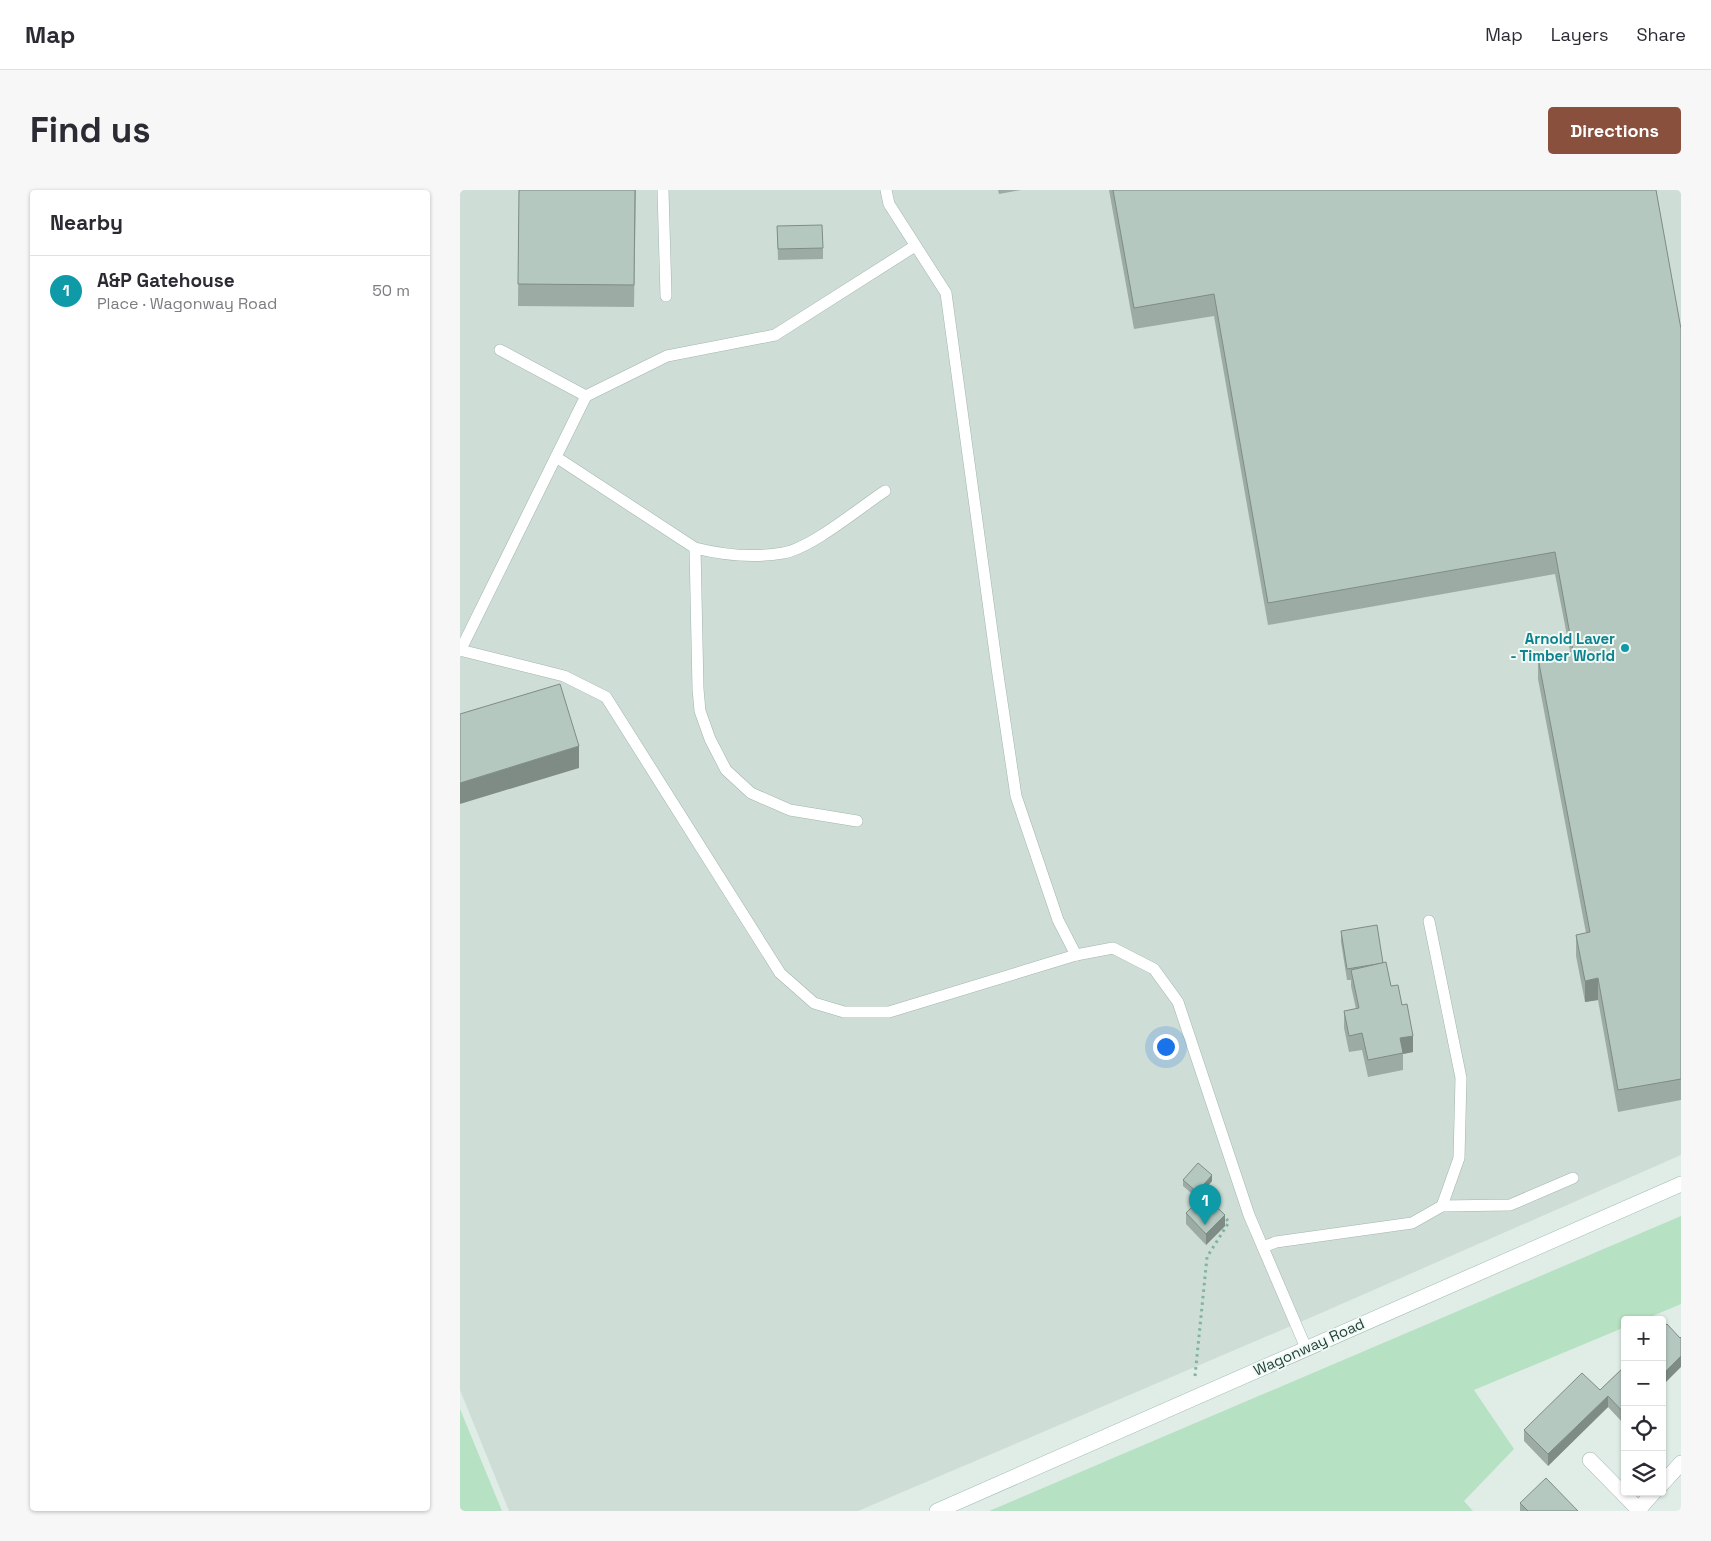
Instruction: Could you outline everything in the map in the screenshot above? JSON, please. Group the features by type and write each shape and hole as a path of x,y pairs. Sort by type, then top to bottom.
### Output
{"main road":[{"name":"Wagonway Road","path":"937,1511 1681,1184"},
{"path":"1590,1460 1639,1510 1651,1496"},
{"path":"1666,1480 1681,1463"}],"lane":[{"path":"663,190 666,296"},
{"path":"886,190 889,204 946,294 1016,796 1058,920 1076,955"},
{"path":"915,246 775,335 667,356 586,396 460,650 564,676 606,697 780,973 814,1003 844,1012 889,1012 1076,955 1113,948 1154,969 1178,1002 1249,1215 1306,1348"},
{"path":"500,350 586,396"},
{"path":"556,457 695,548 717,554 747,556 784,553 813,540 884,491"},
{"path":"695,548 700,711 710,739 726,770 751,793 790,810 857,821"},
{"path":"1428,921 1461,1078 1459,1158 1442,1206"},
{"path":"1263,1246 1276,1242 1412,1223 1442,1206 1510,1205 1573,1178"}],"path":[{"path":"1195,1397 1195,1374 1207,1257 1229,1222 1224,1214 1218,1220"}],"shaded area":[{"path":"460,190 1681,190 1681,1155 1312,1317 858,1511 509,1511 460,1390"}],"green space":[{"path":"1681,1216 1681,1304 1652,1316 1621,1316 1621,1329 1474,1390 1514,1449 1464,1501 1473,1511 989,1511"},
{"path":"460,1409 502,1511 460,1511"}],"building":[{"path":"519,190 635,190 634,285 518,284"},
{"name":"Arnold Laver - Timber World","path":"1113,190 1656,190 1681,329 1681,1079 1618,1090 1598,978 1585,981 1576,935 1590,932 1538,658 1573,651 1555,552 1268,603 1214,294 1134,308"},
{"path":"822,225 823,248 778,249 777,226"},
{"path":"560,684 579,746 460,783 460,714"},
{"path":"1377,925 1383,963 1347,969 1341,931"},
{"path":"1386,962 1391,986 1398,985 1402,1005 1407,1004 1413,1036 1400,1038 1403,1053 1368,1060 1362,1033 1349,1036 1344,1011 1359,1008 1351,970"},
{"path":"1198,1163 1212,1175 1197,1192 1183,1180"},
{"path":"1204,1195 1225,1215 1206,1234 1186,1213"},
{"path":"1666,1325 1681,1337 1681,1356 1666,1371 1666,1361"},
{"path":"1621,1370 1621,1410 1608,1396 1548,1454 1524,1430 1582,1373 1600,1390"},
{"path":"1546,1478 1578,1511 1528,1511 1520,1503"}],"place":[{"name":"Arnold Laver - Timber World","path":"1625,648"},
{"name":"A&P Gatehouse","path":"1205,1225"}]}
